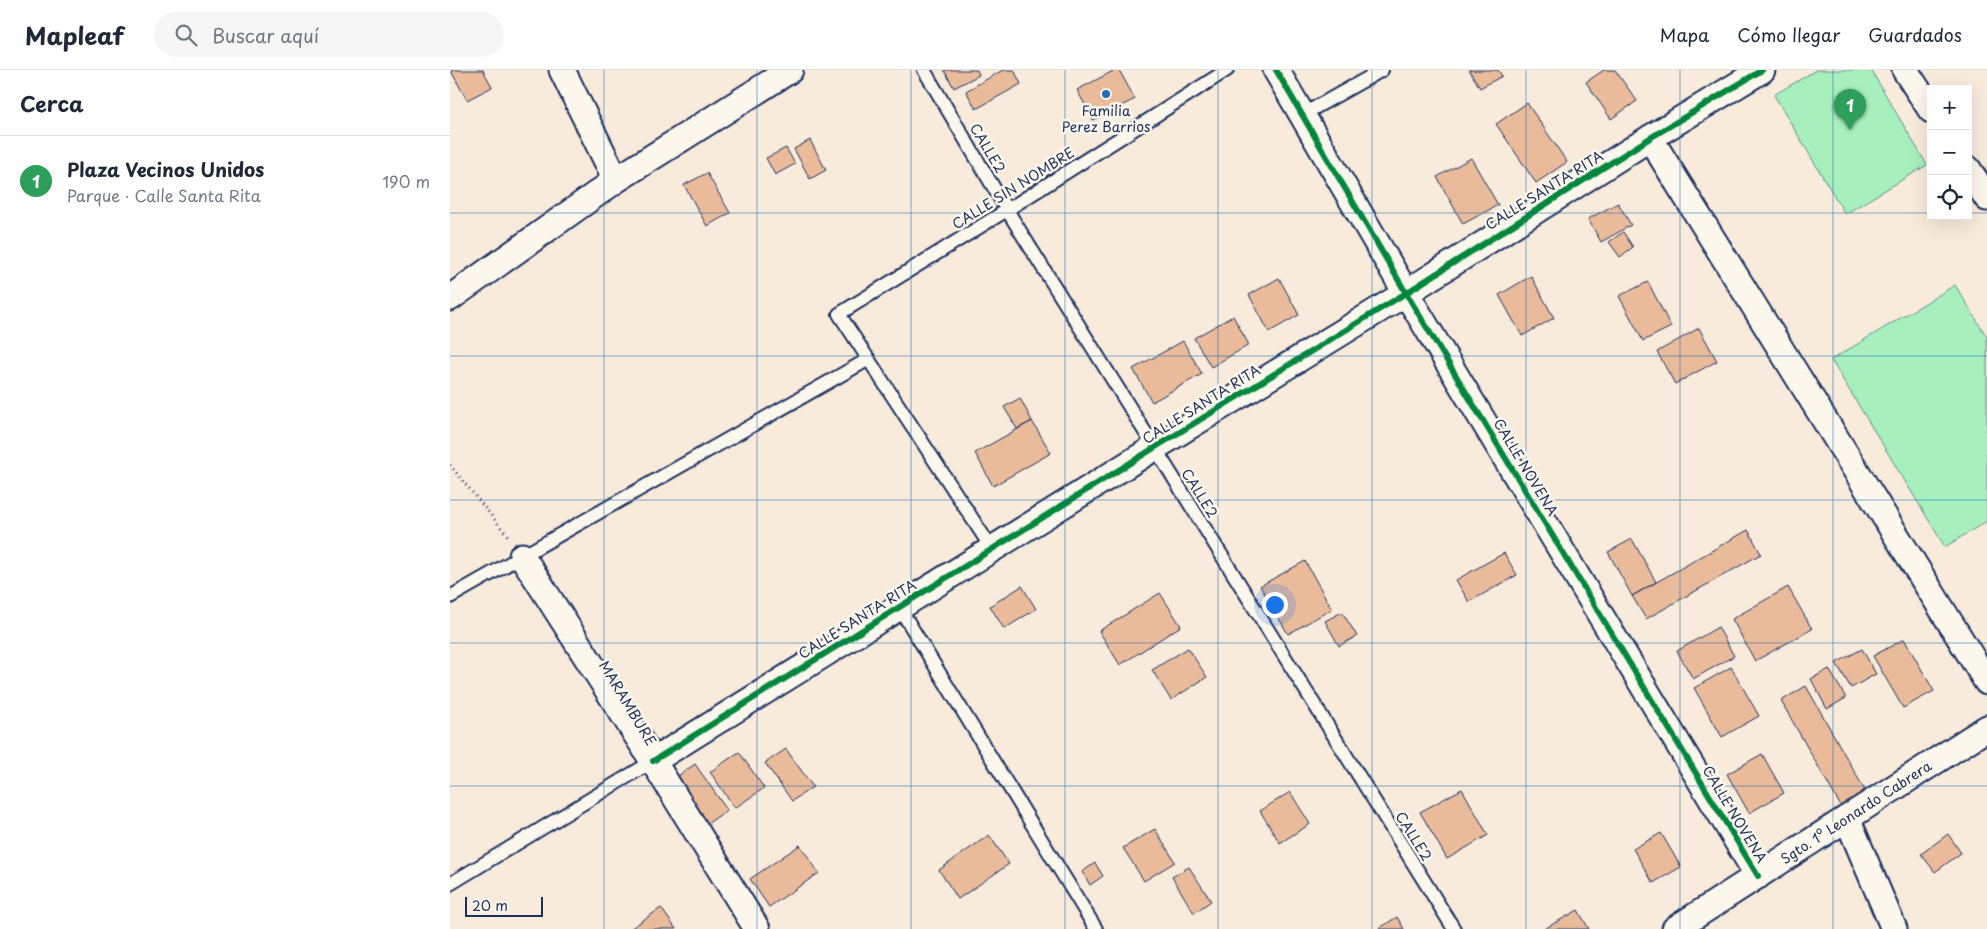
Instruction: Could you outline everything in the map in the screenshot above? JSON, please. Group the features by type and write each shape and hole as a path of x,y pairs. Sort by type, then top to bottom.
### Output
{"street":[{"path":"562,70 616,180"},
{"path":"450,298 616,180 790,70"},
{"name":"CALLE NOVENA","path":"1276,70 1406,293 1758,876"},
{"name":"CALLE SANTA RITA","path":"653,761 1406,293 1650,138 1762,70"},
{"path":"1905,70 1927,104"},
{"path":"1650,138 1987,682"},
{"path":"1972,175 1987,198"},
{"path":"517,547 757,929"},
{"name":"Sgto. 1º Leonardo Cabrera","path":"1675,929 1987,728"},
{"path":"1847,818 1894,929"}],"lane":[{"name":"CALLE2","path":"924,70 1007,210 1454,929"},
{"name":"CALLE SIN NOMBRE","path":"869,359 839,314 1227,70"},
{"path":"1302,115 1382,70"},
{"path":"450,596 517,547 869,359 992,549"},
{"path":"899,607 1096,929"},
{"path":"450,884 653,761"}],"path":[{"path":"450,465 517,547"}],"green space":[{"path":"1816,70 1871,70 1927,165 1845,214 1774,95"},
{"path":"1955,285 1987,337 1987,521 1945,547 1831,360"}],"building":[{"path":"483,70 492,87 467,100 451,71"},
{"path":"944,70 977,70 979,75 954,88"},
{"path":"1003,70 1014,70 1021,84 976,109 966,91"},
{"name":"Familia Perez Barrios","path":"1115,70 1119,70 1135,99 1093,120 1077,90"},
{"path":"1469,70 1498,70 1502,76 1480,88"},
{"path":"1604,70 1615,70 1637,101 1611,119 1586,82"},
{"path":"1527,103 1567,162 1536,183 1496,124"},
{"path":"810,140 826,170 810,179 794,149"},
{"path":"786,148 795,164 775,175 766,158"},
{"path":"1471,158 1498,205 1463,224 1437,177"},
{"path":"707,173 730,213 707,226 684,185"},
{"path":"1618,203 1631,225 1601,242 1588,219"},
{"path":"1623,232 1633,247 1620,257 1609,242"},
{"path":"1531,276 1554,318 1522,336 1499,295"},
{"path":"1279,278 1299,315 1269,332 1249,295"},
{"path":"1648,282 1671,327 1643,341 1619,296"},
{"path":"1233,316 1249,345 1211,367 1194,338"},
{"path":"1699,328 1717,361 1675,384 1657,352"},
{"path":"1183,341 1202,374 1152,402 1133,369"},
{"path":"1020,398 1032,421 1017,429 1004,407"},
{"path":"1032,421 1051,453 993,486 975,453"},
{"path":"1748,530 1761,554 1646,619 1632,596"},
{"path":"1632,539 1656,582 1632,596 1608,552"},
{"path":"1504,553 1517,575 1469,602 1456,580"},
{"path":"1305,561 1332,609 1288,634 1260,586"},
{"path":"1022,586 1036,609 1004,629 990,606"},
{"path":"1788,587 1812,629 1755,661 1732,619"},
{"path":"1160,593 1181,626 1120,665 1099,631"},
{"path":"1342,612 1357,636 1339,646 1325,621"},
{"path":"1718,627 1734,656 1693,679 1677,651"},
{"path":"1904,639 1934,691 1903,708 1873,656"},
{"path":"1188,648 1207,677 1171,700 1152,670"},
{"path":"1862,649 1876,674 1851,688 1836,663"},
{"path":"1731,667 1759,716 1722,737 1694,688"},
{"path":"1829,669 1846,698 1827,709 1811,679"},
{"path":"1806,686 1868,796 1843,810 1781,701"},
{"path":"786,749 813,787 792,801 765,763"},
{"path":"739,752 764,788 735,808 710,772"},
{"path":"1762,754 1784,793 1749,813 1727,774"},
{"path":"695,764 727,810 707,824 675,778"},
{"path":"1462,789 1488,835 1447,859 1420,812"},
{"path":"1290,792 1310,824 1280,843 1260,811"},
{"path":"1155,829 1175,862 1144,881 1123,848"},
{"path":"1661,833 1681,867 1653,883 1633,849"},
{"path":"1948,834 1961,853 1935,872 1921,854"},
{"path":"989,835 1009,864 958,899 939,870"},
{"path":"800,845 819,873 769,907 750,879"},
{"path":"1095,863 1103,876 1090,885 1082,872"},
{"path":"1189,867 1211,901 1194,913 1172,877"},
{"path":"661,908 676,929 630,929"},
{"path":"1578,910 1589,929 1544,929"},
{"path":"1397,917 1404,929 1378,929"}],"cycle path":[{"path":"1276,70 1406,293 1758,876"},
{"path":"653,761 1406,293 1650,138 1762,70"}],"place":[{"name":"Familia Perez Barrios","path":"1106,94"},
{"name":"Plaza Vecinos Unidos","path":"1850,130"}]}
